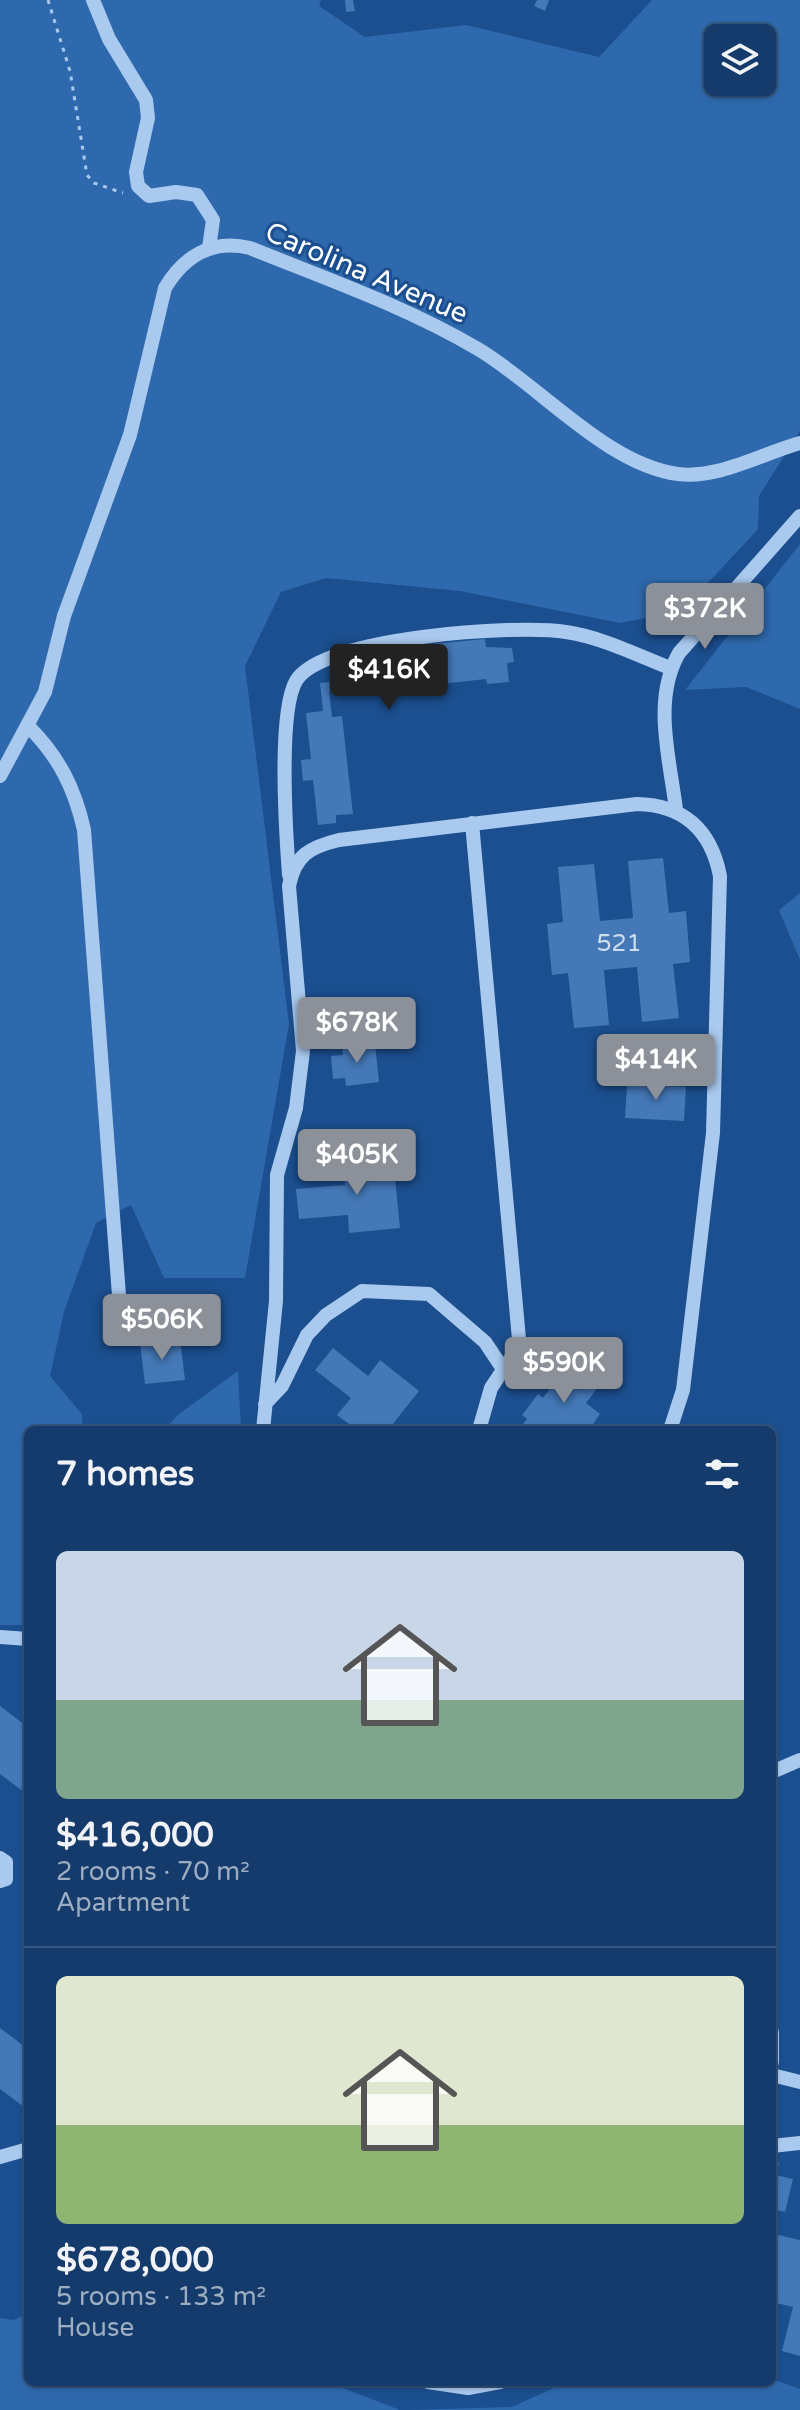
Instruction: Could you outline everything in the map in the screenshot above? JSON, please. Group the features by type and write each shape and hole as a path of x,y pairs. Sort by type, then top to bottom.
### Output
{"street":[{"path":"0,776 29,727 55,662 72,594 116,479 165,288 189,259 209,248 213,220 197,195 187,192 157,196 143,193 135,181 148,118 146,100 116,52 93,0"},
{"name":"Carolina Avenue","path":"209,248 225,245 250,248 421,319 524,378 604,441 663,471 698,475 717,472 800,443"},
{"path":"676,810 663,702 670,668 689,641 800,516"},
{"path":"263,1426 276,1301 277,1175 296,1108 303,1051 285,826 288,704 298,677 320,659 448,634 525,629 568,632 670,668"},
{"path":"29,727 69,780 84,830 121,1322"},
{"path":"289,886 300,858 315,846 472,823 637,804 676,810 698,825 709,840 720,876 713,1133 683,1390 671,1426"},
{"path":"472,823 519,1339 517,1349 491,1388 480,1426"},
{"path":"265,1404 282,1386 307,1335 326,1315 362,1291 429,1294 485,1342 503,1369"},
{"path":"0,1637 24,1639"},
{"path":"776,1770 800,1760"},
{"path":"0,1858 6,1862 6,1879 0,1881"},
{"path":"776,2076 800,2082"},
{"path":"776,2146 800,2143"},
{"path":"0,2157 24,2150"},
{"path":"455,2386 479,2386"}],"path":[{"path":"48,0 70,71 87,175 94,183 109,190 143,193"}],"shaded area":[{"path":"0,0 321,0 319,6 365,37 466,25 599,57 652,0 800,0 800,431 759,496 758,529 682,611 620,623 460,591 326,578 281,592 245,666 289,1024 245,1278 164,1278 131,1205 96,1223 64,1312 50,1376 82,1414 82,1426 24,1426 24,1625 0,1625"},
{"path":"800,544 800,709 746,687 685,690"},
{"path":"800,893 800,960 779,910"},
{"path":"238,1371 241,1426 168,1426 179,1414"},
{"path":"24,2315 24,2386 337,2386 400,2410 0,2410 0,2318 14,2320"},
{"path":"776,2380 800,2389 800,2410 408,2410 512,2407 558,2386 776,2386"}],"building":[{"path":"345,0 353,0 355,11 346,12"},
{"path":"537,0 549,0 545,11 534,6"},
{"path":"485,639 486,647 512,648 514,662 507,663 509,682 487,684 486,679 431,685 431,690 410,692 409,682 329,691 332,717 342,716 353,814 336,815 336,823 318,825 313,780 303,781 301,760 311,759 306,713 323,711 320,683 402,675 401,660 407,659 406,655 424,653 423,645"},
{"path":"663,858 669,913 686,911 690,962 673,964 679,1018 642,1022 637,967 604,970 609,1025 574,1028 568,973 552,975 547,924 563,922 558,867 594,864 600,921 633,918 628,861"},
{"path":"375,1043 379,1082 346,1086 345,1078 333,1079 331,1056 343,1055 342,1046"},
{"path":"627,1084 686,1087 684,1121 625,1118"},
{"path":"393,1158 400,1228 349,1233 348,1215 299,1219 296,1189 345,1185 343,1163"},
{"path":"180,1339 185,1380 145,1384 140,1343"},
{"path":"333,1348 368,1376 380,1360 419,1391 391,1426 352,1426 337,1415 351,1398 315,1370"},
{"path":"569,1363 599,1386 586,1403 600,1414 593,1424 595,1426 521,1426 527,1419 522,1415 538,1394 543,1398"},
{"path":"0,1706 24,1724 24,1792 0,1774"},
{"path":"0,2028 24,2046 24,2107 0,2089"},
{"path":"776,2175 793,2179 785,2212 776,2210"},
{"path":"776,2234 800,2240 800,2356 782,2351 793,2307 776,2303"}]}
